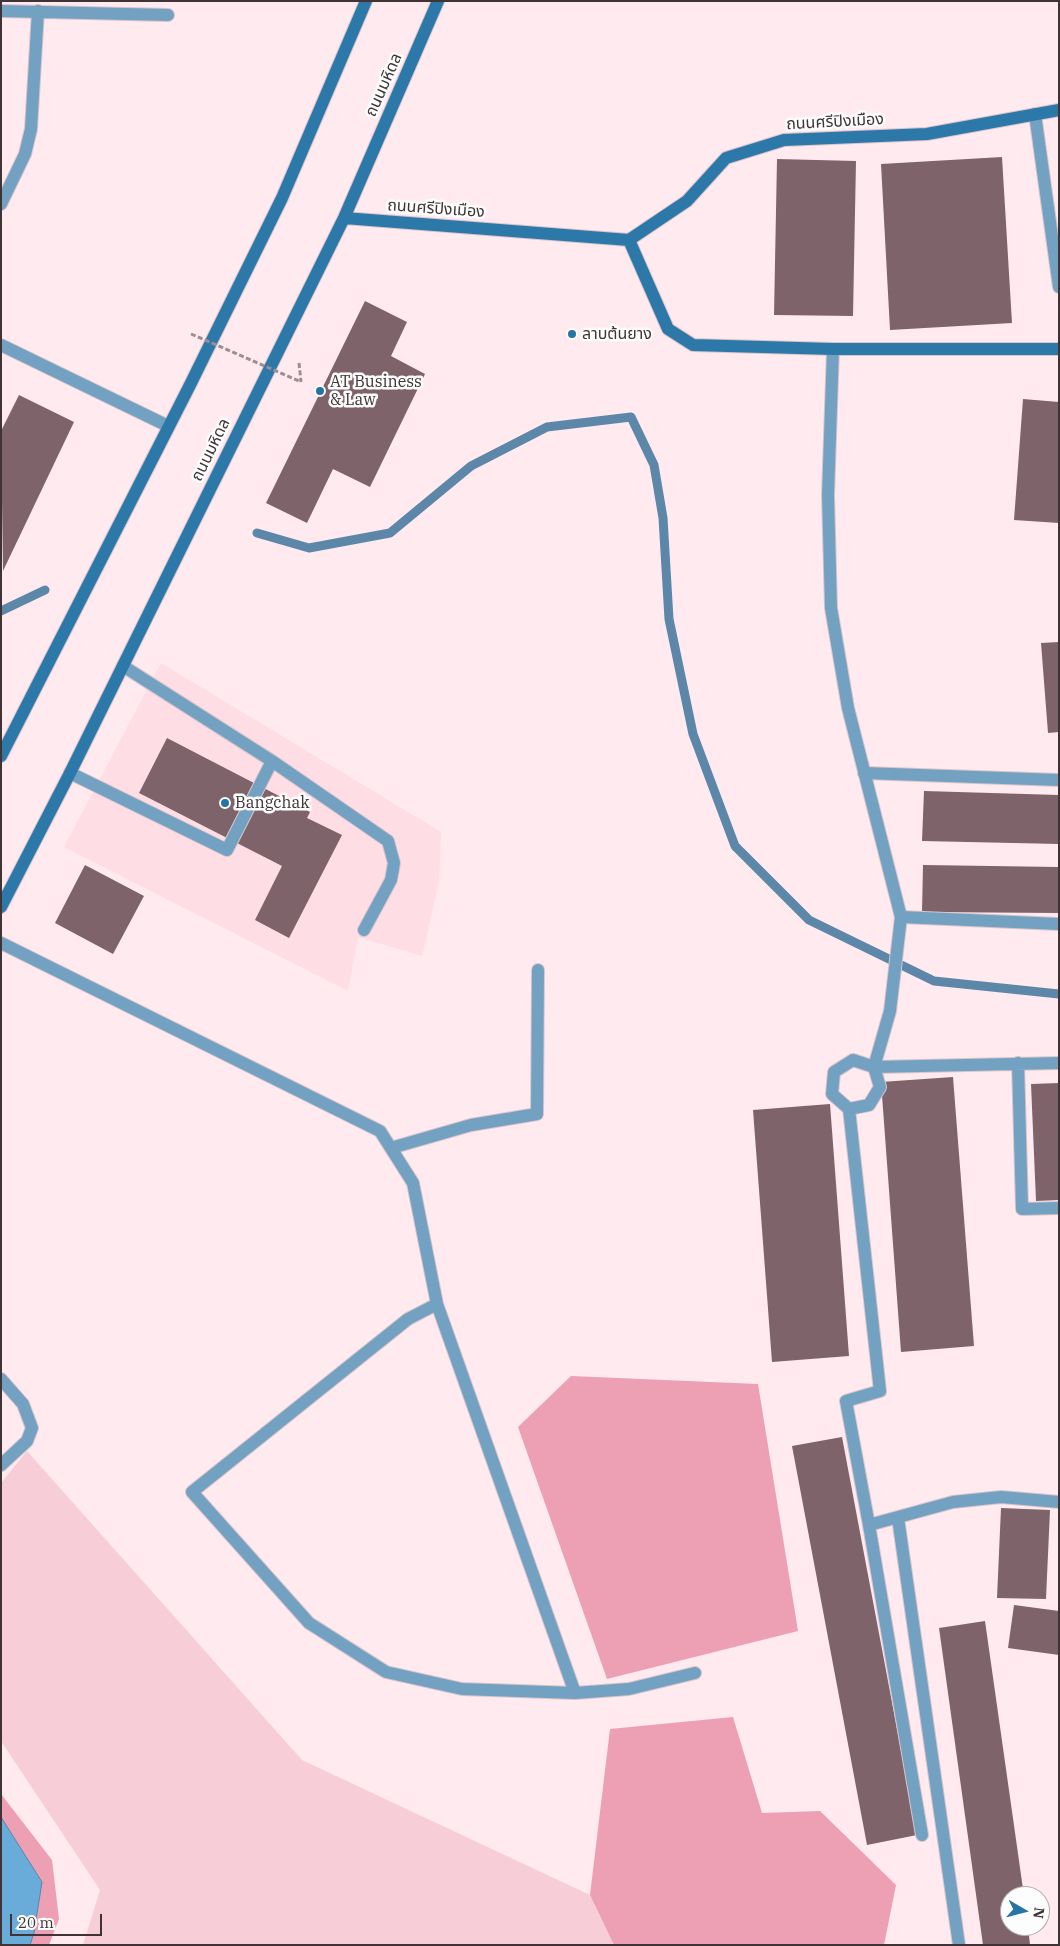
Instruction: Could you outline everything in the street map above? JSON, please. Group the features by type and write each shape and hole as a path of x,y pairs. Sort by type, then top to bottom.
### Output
{"main road":[{"path":"1,756 282,198 366,1"},
{"name":"ถนนมหิดล","path":"1,907 70,774 344,218 438,1"},
{"name":"ถนนศรีปิงเมือง","path":"344,218 628,240 687,202 726,158 784,140 926,134 1059,110"},
{"path":"628,240 668,330 693,345 833,349 1059,349"}],"street":[{"path":"1,11 168,15"},
{"path":"1,204 24,154 31,129 38,11"},
{"path":"1035,114 1059,287"},
{"path":"1,345 168,426"},
{"path":"833,349 828,495 831,608 848,708 890,865 901,917 890,1011 874,1067 880,1088 869,1105 848,1109"},
{"path":"123,666 272,761 388,841 394,863 391,880 364,930"},
{"path":"70,774 227,850 272,761"},
{"path":"864,773 1059,780"},
{"path":"901,917 1059,924"},
{"path":"1,942 380,1131 413,1183 437,1304 575,1693"},
{"path":"391,1148 471,1125 537,1114 538,970"},
{"path":"922,1835 846,1401 880,1391 848,1109 832,1094 834,1072 853,1060 874,1067 1059,1063"},
{"path":"1018,1063 1022,1209 1059,1208"},
{"path":"437,1304 408,1319 192,1492 309,1623 386,1672 462,1689 575,1693 629,1689 695,1673"},
{"path":"1,1379 12,1389 23,1404 32,1428 28,1441 1,1465"},
{"path":"869,1525 953,1502 1000,1497 1059,1502"},
{"path":"898,1518 959,1945"}],"path":[{"path":"191,334 301,382"}],"shaded area":[{"path":"161,663 441,832 439,882 422,956 358,937 348,991 64,847"},
{"path":"571,1376 758,1384 798,1631 607,1679 518,1427"},
{"path":"27,1451 302,1760 590,1895 614,1945 83,1945 100,1890 1,1741 1,1483"},
{"path":"733,1717 762,1813 820,1811 896,1885 884,1945 614,1945 590,1895 610,1729"},
{"path":"1,1794 52,1860 59,1919 49,1945 1,1945"}],"water":[{"path":"1,1817 42,1882 34,1933 30,1945 1,1945"}],"building":[{"path":"1002,157 1012,323 890,330 881,164"},
{"path":"777,159 856,161 853,316 774,315"},
{"path":"365,301 407,322 391,356 425,374 370,487 333,469 307,523 266,503"},
{"path":"19,395 74,422 3,571 1,431"},
{"path":"1023,399 1059,402 1059,523 1014,520"},
{"path":"1059,642 1059,732 1048,733 1041,643"},
{"name":"Bangchak","path":"167,738 310,812 307,818 342,835 289,938 255,920 282,866 139,793"},
{"path":"924,791 1059,795 1059,844 922,841"},
{"path":"85,865 144,896 113,954 55,923"},
{"path":"923,865 1059,867 1059,913 922,912"},
{"path":"953,1077 974,1346 901,1352 881,1082"},
{"path":"1059,1083 1059,1200 1036,1201 1031,1084"},
{"path":"830,1104 849,1356 772,1362 753,1110"},
{"path":"842,1437 917,1835 867,1845 792,1446"},
{"path":"1001,1508 1050,1510 1046,1599 997,1598"},
{"path":"1014,1605 1059,1611 1059,1655 1008,1648"},
{"path":"985,1621 1023,1886 1000,1886 1000,1936 1029,1936 1030,1945 983,1945 939,1628"}],"waterway":[{"path":"257,533 309,548 390,533 471,466 547,427 631,417 654,465 663,518 669,619 693,734 735,846 809,920 934,981 1059,994"},
{"path":"1,611 45,590"}],"place":[{"name":"ลาบต้นยาง","path":"572,334"},
{"name":"AT Business & Law","path":"320,391"},
{"name":"Bangchak","path":"225,803"}]}
